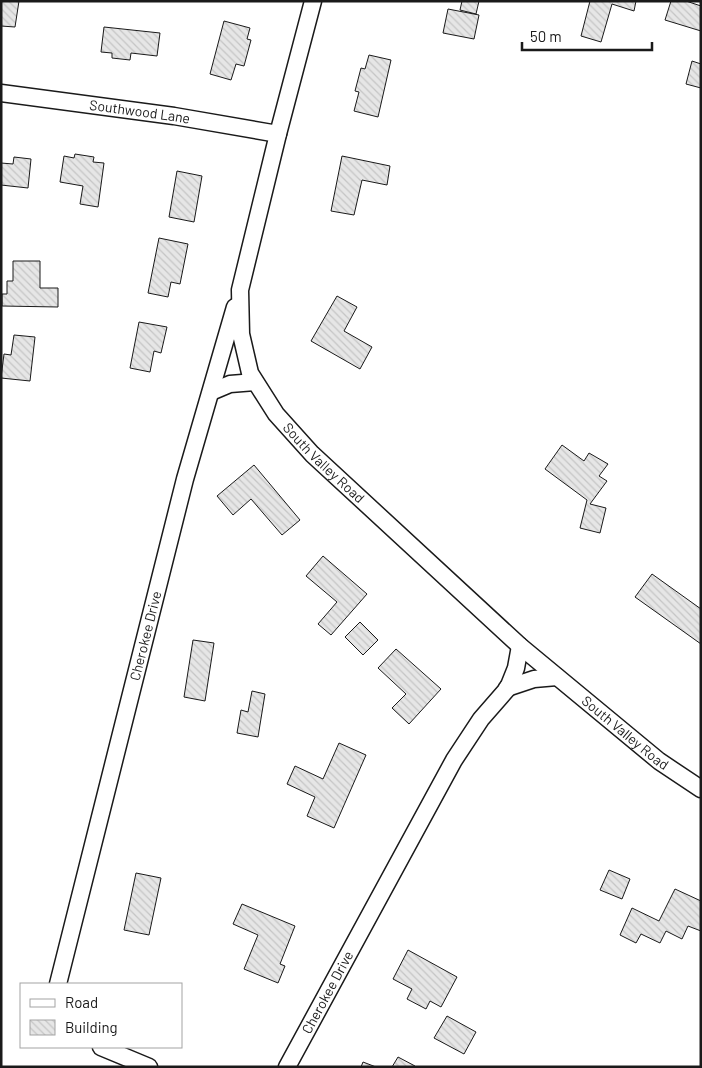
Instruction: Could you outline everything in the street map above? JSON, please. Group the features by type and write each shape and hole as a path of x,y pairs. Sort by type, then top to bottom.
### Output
{"street":[{"name":"South Valley Road","path":"313,1 240,290 241,334 250,373 276,414 312,454 520,646 659,760 701,789"},
{"name":"Southwood Lane","path":"1,93 174,116 278,134"},
{"name":"Cherokee Drive","path":"58,983 185,479 240,290"},
{"path":"211,392 230,384 255,382"},
{"name":"Cherokee Drive","path":"287,1067 454,760 481,719 507,688 516,668 520,646"},
{"path":"507,688 534,679 558,677"},
{"path":"103,1048 149,1067"}],"building":[{"path":"1,1 19,1 15,27 1,26"},
{"path":"462,1 479,1 476,14 460,10"},
{"path":"590,1 636,1 634,11 612,4 601,42 581,36"},
{"path":"671,1 686,1 701,6 701,31 665,20"},
{"path":"448,9 479,15 474,39 443,33"},
{"path":"224,21 250,28 247,39 251,40 244,66 236,64 231,80 210,74"},
{"path":"104,27 160,33 157,56 131,53 130,60 112,58 112,53 101,52"},
{"path":"369,55 391,60 378,117 354,111 359,92 355,91 361,68 365,69"},
{"path":"692,61 701,64 701,88 686,84"},
{"path":"75,154 94,157 93,162 104,163 98,207 80,204 83,186 60,182 64,156 74,158"},
{"path":"342,156 390,166 387,185 362,180 354,215 331,211"},
{"path":"14,157 31,159 28,188 1,185 1,163 13,164"},
{"path":"177,171 202,176 194,222 169,217"},
{"path":"159,238 188,244 180,284 171,282 168,297 148,293"},
{"path":"13,261 40,261 40,288 58,288 58,307 2,306 2,294 7,294 7,281 13,281"},
{"path":"337,296 357,307 344,331 372,347 360,369 311,341"},
{"path":"139,322 167,327 161,353 154,351 150,372 130,368"},
{"path":"14,335 35,337 30,381 1,378 4,354 11,355"},
{"path":"562,445 584,461 589,453 608,464 599,476 607,481 590,504 606,508 600,533 580,528 587,500 545,469"},
{"path":"254,465 300,520 282,535 251,499 233,515 217,496"},
{"path":"323,556 367,594 331,635 318,624 337,602 306,576"},
{"path":"652,574 701,609 701,644 635,597"},
{"path":"360,622 378,640 363,655 345,637"},
{"path":"193,640 214,643 205,701 184,697"},
{"path":"396,649 441,689 409,724 392,708 406,694 378,668"},
{"path":"252,691 265,694 258,737 237,733 241,710 248,712"},
{"path":"339,743 366,755 334,828 307,816 315,797 287,784 295,766 323,779"},
{"path":"609,870 630,879 622,899 600,890"},
{"path":"136,873 161,878 149,935 124,930"},
{"path":"675,889 701,901 701,931 688,926 682,939 666,931 660,943 641,934 636,943 620,935 632,908 659,921"},
{"path":"242,904 295,926 280,964 285,966 278,983 244,969 258,935 233,924"},
{"path":"408,950 457,977 441,1007 430,1001 426,1009 407,999 412,989 393,979"},
{"path":"447,1016 476,1032 464,1054 434,1038"},
{"path":"398,1057 415,1066 392,1067"},
{"path":"363,1062 376,1067 361,1067"}]}
